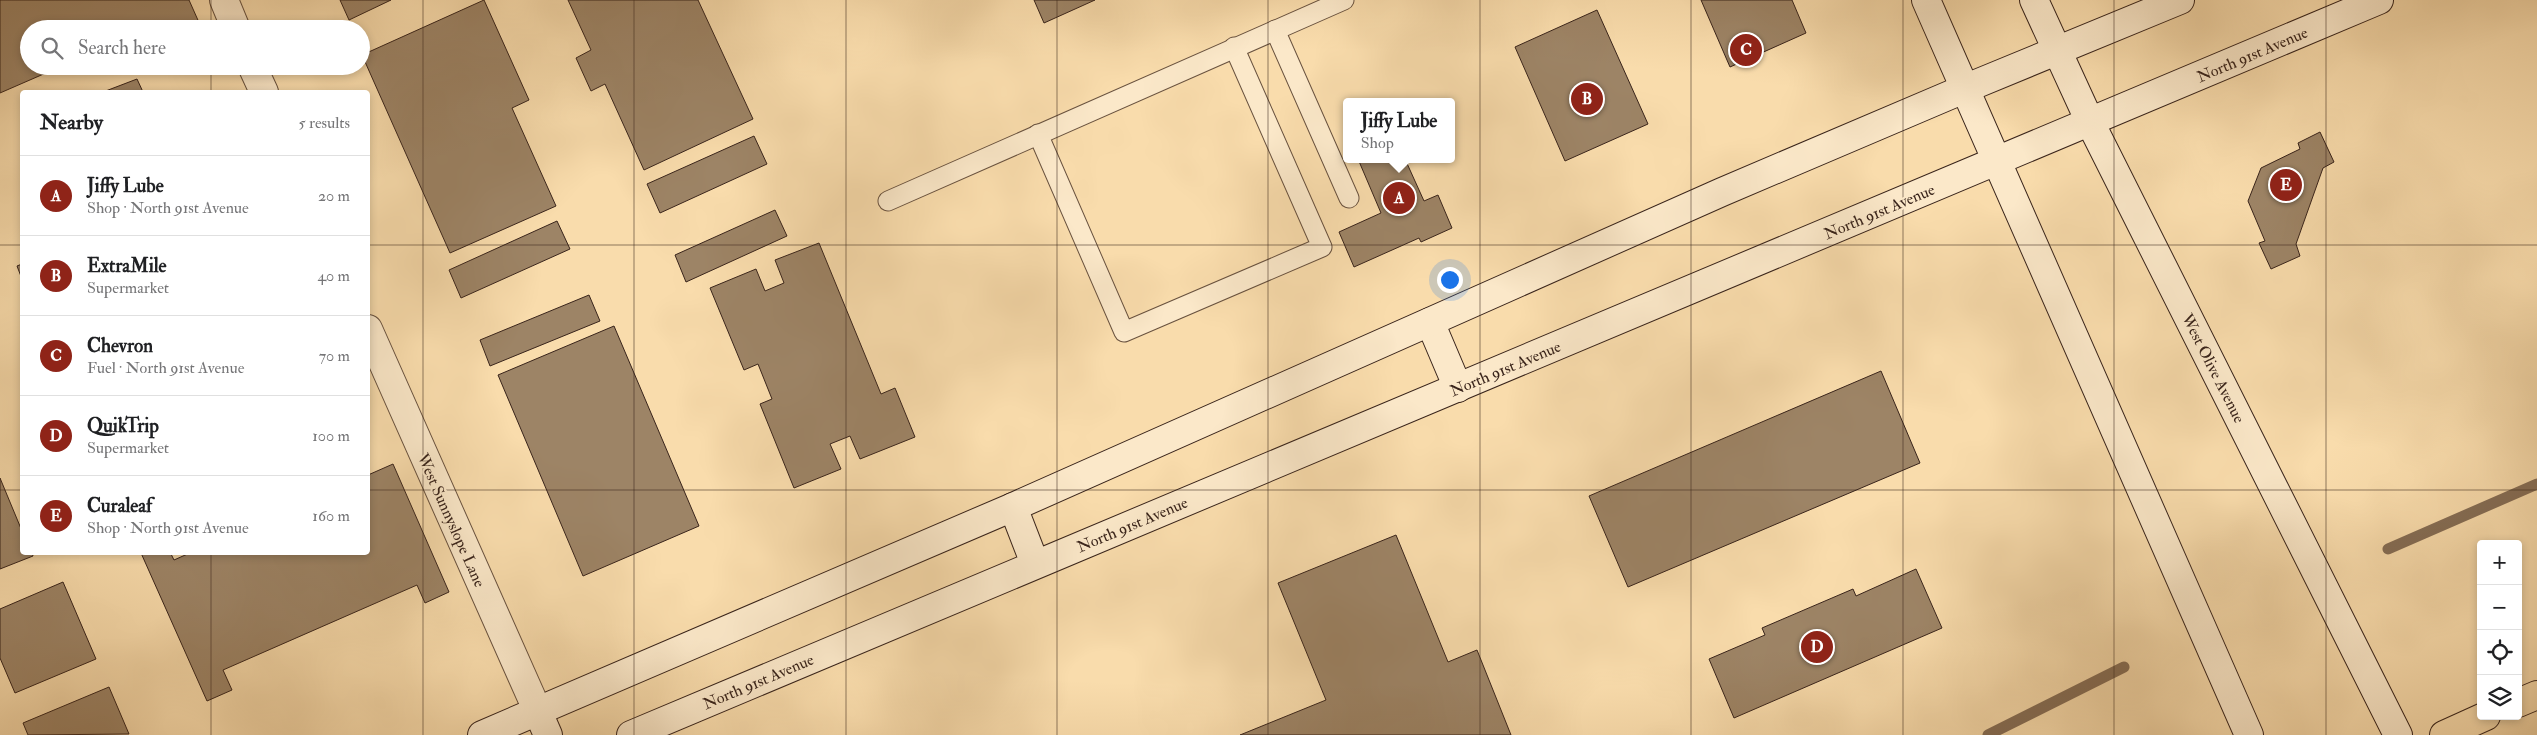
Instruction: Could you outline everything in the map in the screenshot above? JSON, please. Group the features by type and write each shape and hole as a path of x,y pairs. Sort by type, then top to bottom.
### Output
{"highway":[{"path":"2522,701 2537,695"},
{"path":"2444,735 2477,720"}],"main road":[{"path":"224,0 232,20"},
{"path":"1926,0 2249,735"},
{"name":"West Olive Avenue","path":"2034,0 2090,122 2398,735"},
{"path":"482,735 543,723 1013,507 1430,322 1964,88 2180,0"},
{"name":"North 91st Avenue","path":"631,735 2379,0"},
{"path":"256,75 263,90"},
{"path":"1430,322 1458,388"},
{"name":"West Sunnyslope Lane","path":"370,334 543,723"},
{"path":"1013,507 1035,564"}],"lane":[{"path":"888,201 1344,0"},
{"path":"1275,30 1349,198"},
{"path":"1038,134 1124,332 1322,247 1234,47"}],"building":[{"path":"0,0 189,0 198,20 20,20 20,75 41,75 0,93"},
{"path":"340,0 391,0 349,20"},
{"path":"484,0 529,100 512,108 556,206 450,253 370,73 370,51"},
{"path":"568,0 698,0 753,119 644,170 605,84 591,91 576,58 591,50"},
{"path":"1034,0 1095,0 1044,23"},
{"path":"1701,0 1792,0 1806,33 1730,67"},
{"path":"1597,10 1648,124 1565,161 1515,47"},
{"path":"137,79 142,90 108,90"},
{"path":"2320,132 2334,162 2323,168 2296,244 2300,256 2271,269 2259,243 2265,241 2248,201 2261,168 2300,149 2298,143"},
{"path":"754,136 767,164 660,213 647,184"},
{"path":"1360,163 1407,163 1424,201 1438,195 1452,228 1421,242 1419,238 1354,267 1339,232 1381,213"},
{"path":"775,210 787,236 686,282 675,255"},
{"path":"557,221 570,249 461,298 449,270"},
{"path":"819,243 881,394 895,388 915,437 860,459 850,436 830,444 841,469 794,488 760,404 772,399 758,364 744,370 710,288 756,269 765,291 784,283 775,260"},
{"path":"589,295 600,321 490,366 480,340"},
{"path":"614,326 699,526 583,576 498,375"},
{"path":"1881,371 1920,463 1628,587 1589,496"},
{"path":"393,464 449,592 425,603 417,585 223,670 232,690 207,701 142,555 172,555 174,560 185,555 370,555 370,474"},
{"path":"0,478 20,526 20,555 33,556 0,569"},
{"path":"1396,535 1448,662 1477,650 1511,735 1240,735 1326,700 1278,583"},
{"path":"1916,569 1942,628 1734,718 1709,659 1765,635 1762,628 1853,589 1856,596"},
{"path":"63,582 96,659 15,693 0,658 0,609"},
{"path":"109,687 129,734 28,735 23,723"}],"waterway":[{"path":"2388,549 2537,484"},
{"path":"1988,735 2124,667"}],"place":[{"name":"Chevron","path":"1746,50"},
{"name":"ExtraMile","path":"1587,99"},
{"name":"Curaleaf","path":"2286,185"},
{"name":"Jiffy Lube","path":"1399,198"},
{"name":"QuikTrip","path":"1817,647"}]}
